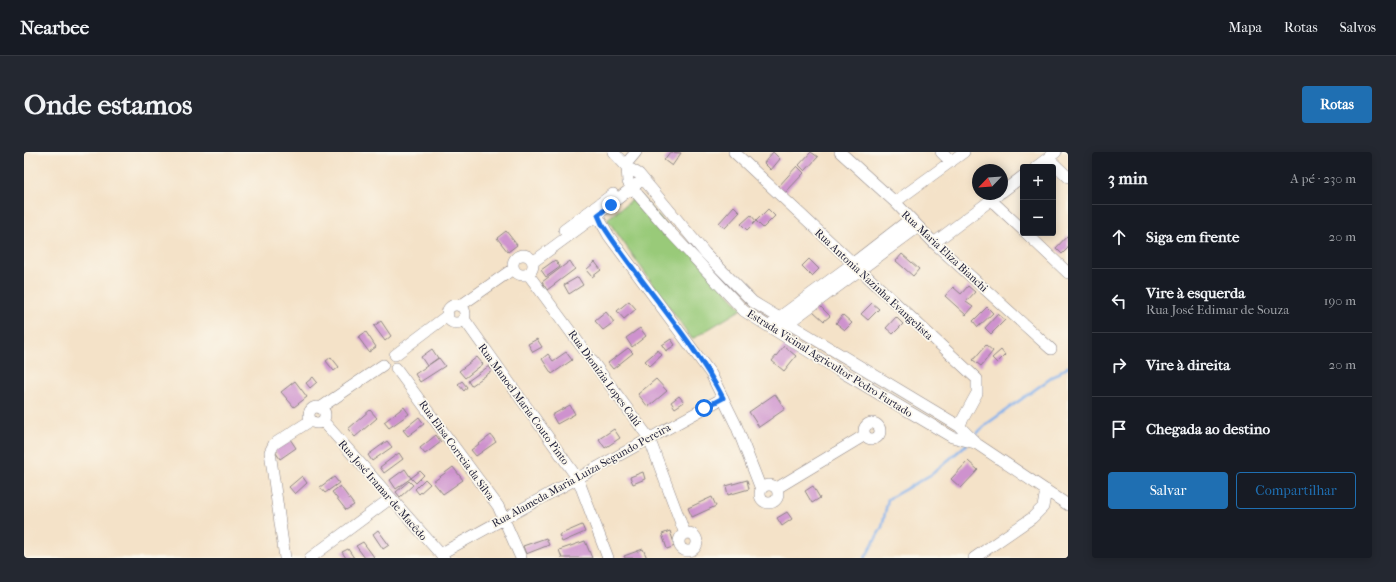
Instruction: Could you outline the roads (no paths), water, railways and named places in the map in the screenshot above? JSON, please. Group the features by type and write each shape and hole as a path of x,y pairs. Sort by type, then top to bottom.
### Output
{"street":[{"name":"Estrada Vicinal Agricultor Pedro Furtado","path":"613,152 626,166 641,177 706,253 742,293 753,302 959,426 972,441 1068,505"},
{"path":"630,185 626,166 636,152"},
{"name":"Rua Antonia Nazinha Evangelista","path":"734,152 977,379 977,393 959,426"},
{"name":"Rua Maria Eliza Bianchi","path":"840,152 895,202 934,243 1051,349"},
{"path":"941,152 951,162"},
{"path":"895,202 964,152"},
{"path":"1040,164 1052,155 1068,177"},
{"path":"530,259 641,177"},
{"path":"1008,187 1020,178"},
{"name":"Estrada Vicinal Agricultor Pedro Furtado","path":"630,185 671,233 734,302 772,330 952,437 972,441"},
{"path":"530,259 598,215 630,185"},
{"path":"934,243 991,200"},
{"path":"998,200 1020,226"},
{"path":"598,215 609,236 703,363 723,398 736,425 761,489 761,498 769,503 775,501 778,496 776,488"},
{"path":"772,330 914,223"},
{"path":"1029,236 1068,274"},
{"path":"449,318 457,323 463,312 520,272 533,268 530,259 522,255 516,257 513,263 520,272"},
{"name":"Rua Dionizia Lopes Calú","path":"520,272 649,438 685,534"},
{"path":"285,558 270,452 274,444 310,421 308,416 310,411 314,408 322,414 392,363 449,318 450,308 455,305 463,312"},
{"name":"Rua Manoel Maria Couto Pinto","path":"463,312 578,479 608,558"},
{"name":"Rua Elisa Correia da Silva","path":"392,363 498,506 521,558"},
{"name":"Rua Alameda Maria Luiza Segundo Pereira","path":"442,556 504,517 578,479 723,398"},
{"name":"Rua José Iramar de Macêdo","path":"322,414 391,498 442,556"},
{"path":"776,488 865,435"},
{"path":"761,489 769,485 776,488"},
{"path":"974,558 1032,518 1043,507 1046,490"},
{"path":"310,558 391,498"}],"waterway":[{"path":"974,436 988,423 1068,366"},
{"path":"865,558 882,527 888,499 932,474 967,444"}]}
